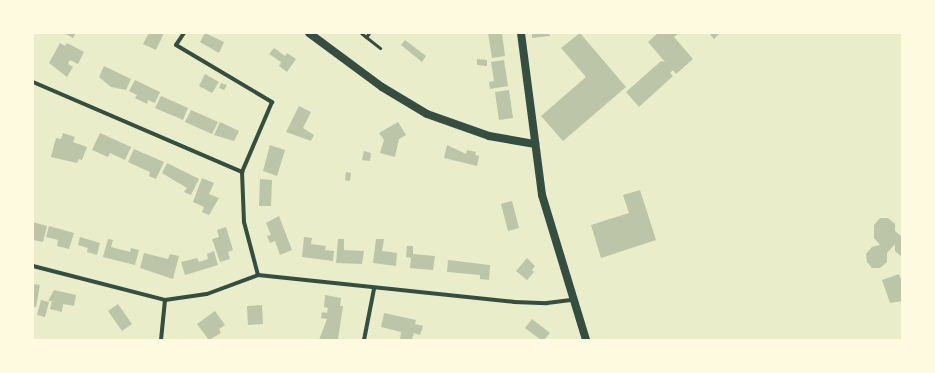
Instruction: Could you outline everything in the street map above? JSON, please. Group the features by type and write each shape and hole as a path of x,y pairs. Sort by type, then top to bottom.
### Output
{"main road":[{"path":"309,33 382,87 427,114 489,136 535,144"},
{"path":"521,33 542,195 586,340"}],"street":[{"path":"184,33 176,45 272,102 242,172 244,222 258,275"},
{"path":"33,82 242,172"},
{"path":"33,266 165,300 207,294 258,275 374,289 534,303 573,300"},
{"path":"364,340 374,289"},
{"path":"161,340 165,300"}],"lane":[{"path":"361,33 380,48"},
{"path":"366,37 369,33"}],"building":[{"path":"64,33 76,33 73,38"},
{"path":"149,33 164,33 156,50 143,44"},
{"path":"205,33 224,42 219,53 200,42"},
{"path":"488,33 502,33 505,56 492,58"},
{"path":"532,33 549,33 550,36 532,38"},
{"path":"580,33 626,87 563,141 541,116 586,77 561,48"},
{"path":"658,33 679,33 674,37 693,59 676,74 673,70 670,73 673,76 639,107 626,92 661,61 665,62 648,42"},
{"path":"709,33 720,33 714,39"},
{"path":"405,40 426,56 422,62 401,45"},
{"path":"60,43 65,46 67,43 84,52 78,64 70,60 68,64 73,67 67,77 49,63"},
{"path":"274,48 285,56 287,53 296,59 287,72 279,66 281,62 269,54"},
{"path":"477,59 487,60 487,66 477,65"},
{"path":"504,60 508,86 490,89 489,82 494,81 491,62"},
{"path":"104,66 131,79 126,90 111,87 99,77"},
{"path":"205,74 219,82 212,93 199,86"},
{"path":"135,80 160,92 155,103 148,100 147,104 135,98 137,95 129,91"},
{"path":"221,83 227,85 224,90 219,88"},
{"path":"509,90 513,118 499,120 495,92"},
{"path":"161,96 188,108 183,120 155,108"},
{"path":"299,106 311,112 303,128 314,135 311,141 286,132"},
{"path":"191,110 218,122 212,134 185,122"},
{"path":"220,122 239,131 234,141 214,135"},
{"path":"398,122 406,135 399,139 395,157 380,153 384,140 379,133"},
{"path":"63,133 75,137 73,142 87,147 82,160 79,159 77,163 51,157 56,138 61,139"},
{"path":"100,133 131,147 125,160 110,153 108,157 92,150"},
{"path":"270,145 285,150 277,176 263,171"},
{"path":"447,145 466,154 467,150 476,152 475,155 479,156 477,166 444,158"},
{"path":"134,149 164,162 156,179 149,176 150,172 128,162"},
{"path":"364,151 371,153 370,161 362,160"},
{"path":"167,163 199,179 191,195 184,192 187,188 162,173"},
{"path":"346,172 351,173 350,181 345,180"},
{"path":"202,178 214,183 209,194 219,198 209,215 202,212 204,207 193,202"},
{"path":"260,179 272,180 271,206 259,206"},
{"path":"640,190 656,240 601,258 591,225 629,213 623,195"},
{"path":"512,201 519,228 508,231 501,204"},
{"path":"279,216 292,250 280,255 275,241 270,243 267,236 271,235 266,223"},
{"path":"880,218 888,218 895,224 895,231 902,237 902,257 895,251 895,244 887,253 887,262 880,268 872,268 867,262 866,254 872,247 880,245 874,238 874,225"},
{"path":"33,222 47,226 43,242 33,240"},
{"path":"49,226 74,233 69,249 57,246 58,240 46,237"},
{"path":"226,227 233,250 228,252 230,259 220,262 212,239 219,237 217,230"},
{"path":"80,237 100,243 97,255 87,252 88,248 78,245"},
{"path":"304,237 312,238 311,244 326,246 325,250 334,251 333,261 302,257"},
{"path":"108,239 113,240 111,247 130,252 131,248 139,250 135,265 103,257"},
{"path":"338,239 344,239 344,250 364,251 362,264 336,263"},
{"path":"376,239 384,239 382,251 397,253 396,266 373,263"},
{"path":"407,246 413,246 413,254 435,256 433,270 410,268 411,258 406,257"},
{"path":"214,251 218,265 185,275 181,262 197,258 199,262 208,259 207,254"},
{"path":"144,253 168,259 170,254 179,256 173,279 140,268"},
{"path":"527,258 535,266 532,270 534,272 527,280 516,271"},
{"path":"448,260 490,265 489,280 480,279 480,275 447,272"},
{"path":"899,274 902,283 902,301 890,303 882,280"},
{"path":"33,284 40,285 36,307 33,307"},
{"path":"54,290 76,295 74,306 63,304 62,312 50,309 52,301 48,301"},
{"path":"325,295 341,298 340,306 343,306 338,339 319,340 327,319 321,318 322,312 327,313 328,308 324,307"},
{"path":"41,300 49,302 45,317 37,315"},
{"path":"118,304 132,324 122,331 108,311"},
{"path":"262,305 263,324 248,325 247,306"},
{"path":"215,311 225,325 219,329 221,333 209,340 197,324"},
{"path":"384,313 416,320 415,324 423,326 420,335 414,333 412,340 400,340 401,332 381,327"},
{"path":"532,319 550,333 544,340 541,340 525,328"}]}
